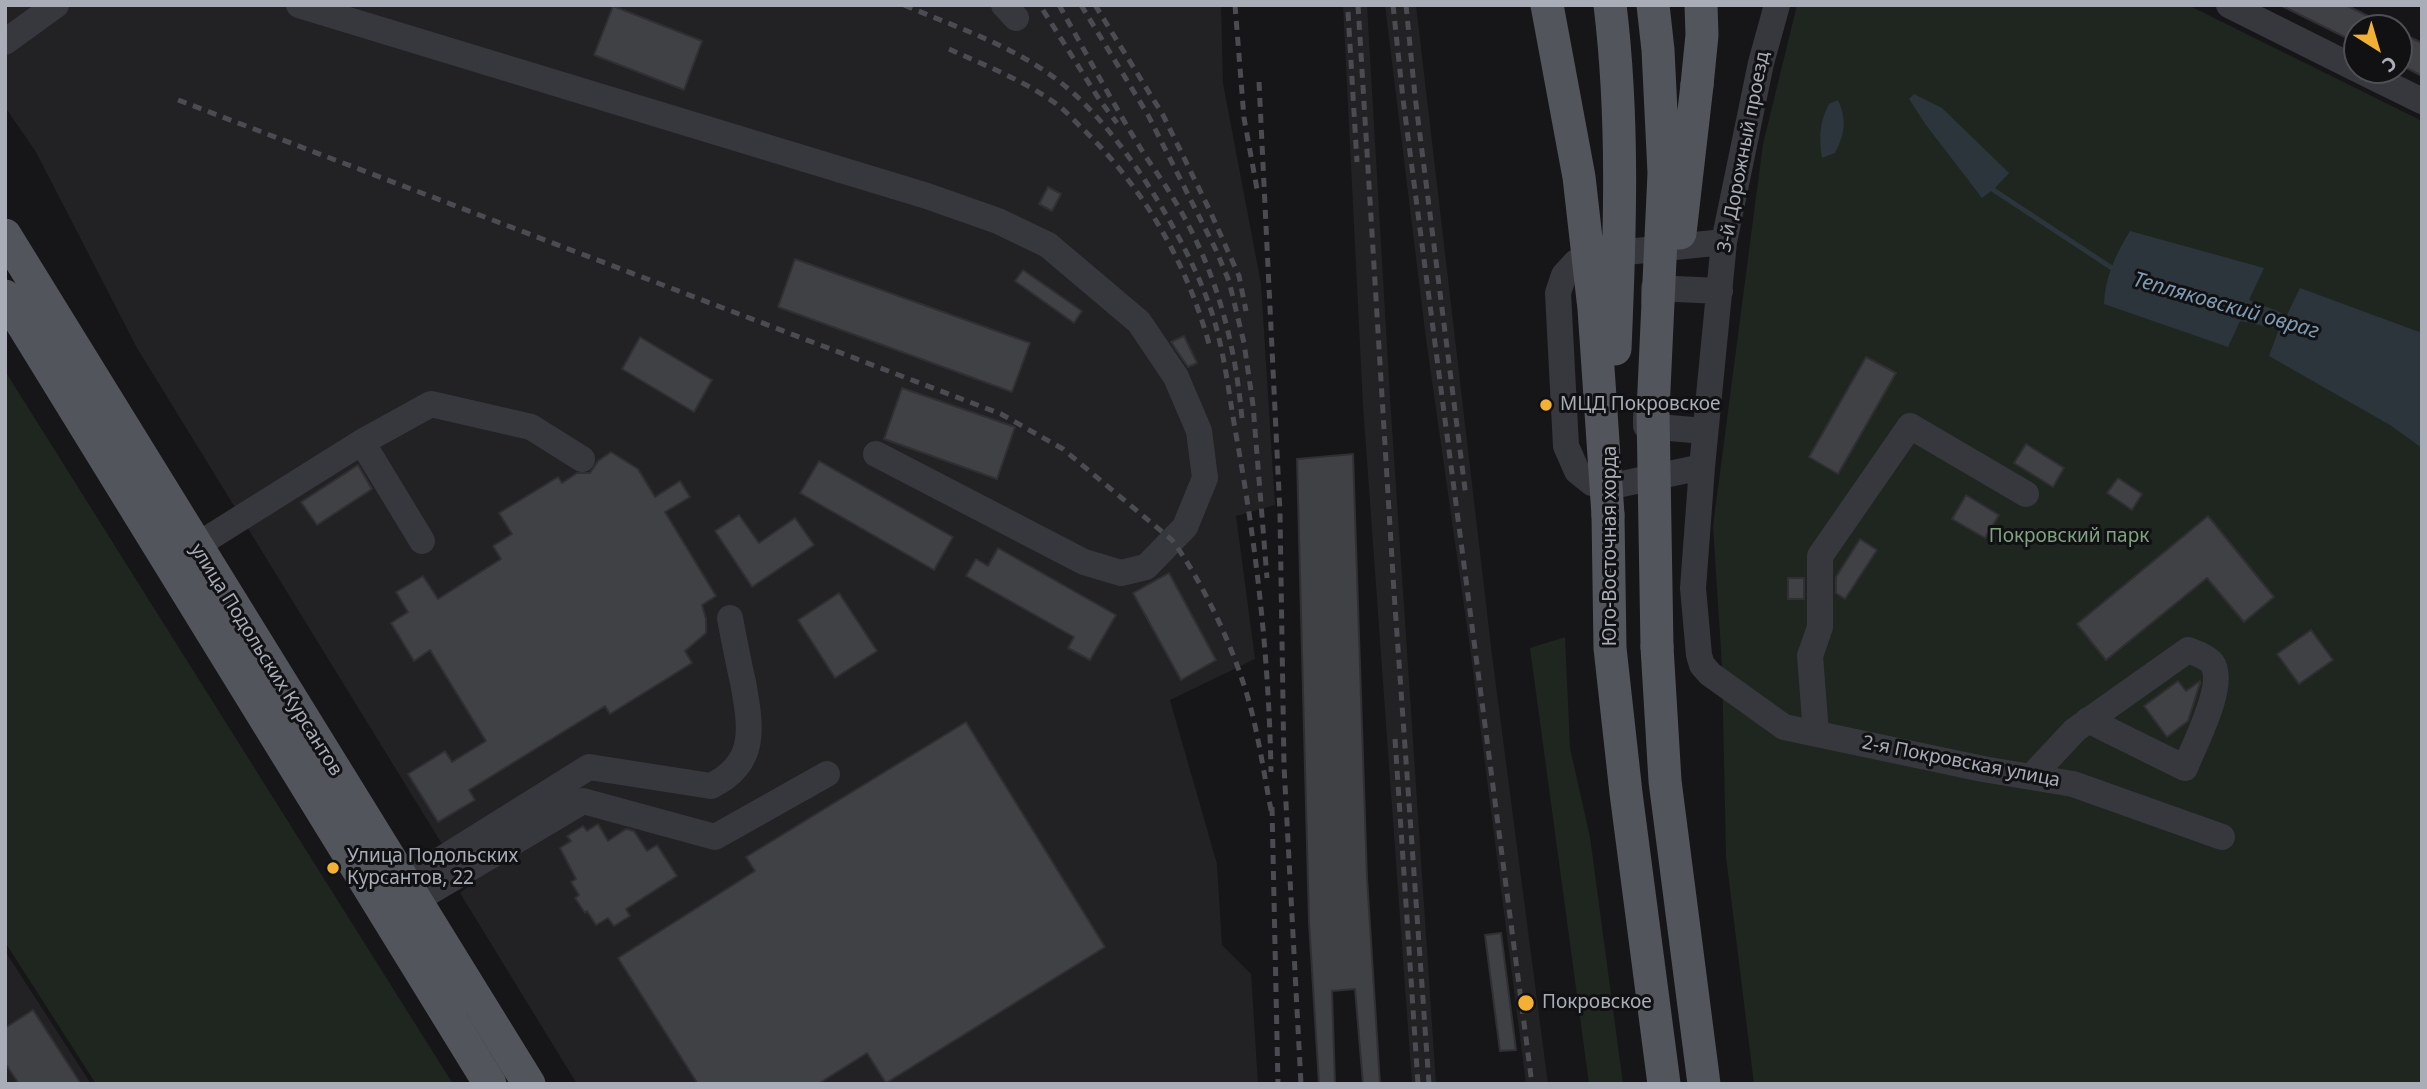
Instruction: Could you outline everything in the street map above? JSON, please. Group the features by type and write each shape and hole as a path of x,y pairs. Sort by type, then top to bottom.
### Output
{"main road":[{"path":"1547,5 1579,177 1594,309 1608,515"},
{"name":"Юго-Восточная хорда","path":"1610,5 1615,47 1620,172 1608,515 1610,648 1664,1084"},
{"path":"1653,5 1664,173 1653,411 1657,647 1665,781 1704,1084"},
{"path":"1653,411 1687,185 1702,35 1701,5"},
{"name":"улица Подольских Курсантов","path":"5,235 529,1084"},
{"name":"улица Подольских Курсантов","path":"5,296 490,1084"}],"street":[{"path":"5,42 56,5"},
{"path":"299,5 927,196 998,221 1048,245 1139,322 1176,377 1199,431 1205,478 1185,527 1146,567 1121,573 1084,562 876,454"},
{"name":"3-й Дорожный проезд","path":"1710,674 1702,665 1699,655 1693,588 1705,431 1724,242 1761,63 1777,5"},
{"path":"2229,5 2343,62"},
{"path":"2388,84 2422,101"},
{"path":"1702,467 1617,485 1592,482 1577,471 1566,446 1558,293 1564,275 1576,262 1597,255 1724,242"},
{"path":"1705,431 1646,426 1654,288 1720,291"},
{"path":"196,546 362,442 431,404 531,427 582,459"},
{"path":"1816,733 1810,656 1820,627 1820,556 1910,426 2026,494"},
{"path":"362,442 422,541"},
{"path":"411,891 589,767 711,786 729,778 748,745 750,720 730,618"},
{"path":"2031,777 2075,730 2088,720 2188,650 2211,661 2216,671 2214,694 2185,768 2088,720"},
{"name":"2-я Покровская улица","path":"1710,674 1784,727 1983,769 2073,783 2222,837"},
{"path":"411,891 583,801 715,836 827,774"}],"shaded area":[{"path":"5,5 1221,5 1223,83 1261,284 1275,505 1236,516 1255,659 1170,700 1217,864 1222,945 1251,974 1258,1084 577,1084 460,893 468,887 137,348 36,152 5,107"},
{"path":"1343,5 1367,5 1436,1084 1412,1084 1363,405"},
{"path":"1385,5 1416,5 1492,655 1548,1084 1526,1084 1471,655 1426,339"},
{"path":"5,951 91,1084 5,1084"}],"green space":[{"name":"Покровский парк","path":"1797,5 2188,5 2422,121 2422,1084 1754,1084 1726,857 1722,666 1713,526 1763,144"},
{"path":"5,371 453,1084 96,1084 5,942"},
{"path":"1565,637 1570,748 1590,837 1623,1084 1589,1084 1530,648"}],"water":[{"path":"1914,94 1942,108 2009,173 1982,198 1909,99"},
{"path":"1838,100 1843,114 1843,133 1835,153 1822,158 1820,137 1823,118 1829,104"},
{"path":"2130,231 2264,268 2249,300 2287,315 2300,288 2422,333 2422,448 2390,425 2269,356 2279,329 2240,321 2228,347 2104,304 2112,266"}],"building":[{"path":"2280,5 2346,5 2364,14 2343,14 2343,36"},
{"path":"613,6 702,41 684,90 594,55"},
{"path":"2413,39 2422,43 2422,76 2413,71"},
{"path":"1048,187 1061,194 1052,211 1039,204"},
{"path":"795,259 1030,343 1012,392 778,307"},
{"path":"1023,270 1082,311 1074,323 1015,281"},
{"path":"1184,336 1197,363 1188,367 1171,342"},
{"path":"640,337 712,380 694,412 622,369"},
{"path":"1866,357 1896,373 1838,474 1809,457"},
{"path":"902,388 1015,427 997,479 884,439"},
{"path":"2026,444 2064,468 2053,487 2014,463"},
{"path":"611,452 638,469 655,497 680,481 690,497 665,512 716,596 702,605 706,633 685,651 692,663 610,714 605,706 469,790 475,800 438,822 408,774 445,751 452,762 486,741 430,650 414,661 391,623 408,612 396,592 423,576 438,599 501,559 493,546 512,534 499,513 558,477 562,483 577,473 590,473 598,461"},
{"path":"1353,454 1367,878 1380,1084 1363,1084 1355,989 1332,991 1335,1084 1319,1084 1309,922 1297,459"},
{"path":"819,461 953,537 934,570 800,493"},
{"path":"358,465 372,489 317,525 301,502"},
{"path":"2118,478 2142,494 2132,510 2107,493"},
{"path":"1966,495 1999,515 1985,538 1952,519"},
{"path":"739,515 759,543 795,518 814,545 752,587 715,531"},
{"path":"2208,516 2274,597 2244,622 2207,578 2106,660 2077,624"},
{"path":"1860,539 1877,550 1845,599 1836,593 1836,577"},
{"path":"998,548 1116,615 1090,660 1068,648 1074,637 966,576 976,559 988,566"},
{"path":"1169,573 1216,660 1181,680 1133,593"},
{"path":"1788,578 1804,578 1804,599 1788,599"},
{"path":"839,593 877,651 835,678 798,620"},
{"path":"2311,630 2333,660 2299,684 2277,654"},
{"path":"2178,681 2186,691 2200,683 2188,721 2167,737 2144,706"},
{"path":"966,722 1105,947 886,1083 867,1053 818,1084 698,1084 618,958 755,871 746,857"},
{"path":"598,824 608,841 626,829 634,831 647,851 657,845 677,876 626,909 630,916 614,926 608,918 596,925 587,911 585,913 575,898 579,895 571,882 576,879 560,848 571,841 567,836 583,826 587,831"},
{"path":"1501,933 1516,1050 1500,1051 1485,935"},
{"path":"33,1010 81,1084 19,1084 5,1063 5,1028"}],"waterway":[{"name":"Тепляковский овраг","path":"1989,187 2118,272"}],"railway":[{"path":"904,5 1024,58 1060,82 1083,102 1128,156 1186,251 1216,326 1244,482 1265,647 1271,772"},
{"path":"1059,5 1201,250 1221,304 1228,332 1242,419"},
{"path":"1081,5 1148,115 1229,281 1244,343 1253,405 1267,578"},
{"path":"1095,5 1163,115 1239,276 1246,311"},
{"path":"1235,5 1244,118 1257,189"},
{"path":"1358,5 1394,592 1429,1084"},
{"path":"1393,5 1532,1084"},
{"path":"1406,5 1466,497"},
{"path":"1043,10 1117,123"},
{"path":"1348,12 1357,162"},
{"path":"949,49 1006,74 1046,97 1066,112 1107,154 1145,203 1176,257 1189,285 1209,344"},
{"path":"1259,82 1280,513 1284,766 1301,1084"},
{"path":"178,100 1001,414 1063,449 1172,540 1196,578 1219,621 1245,688 1272,815"},
{"path":"1395,739 1418,1084"},
{"path":"1272,807 1278,1084"}],"place":[{"name":"МЦД Покровское","path":"1546,405"},
{"name":"Улица Подольских Курсантов, 22","path":"333,868"},
{"name":"Покровское","path":"1526,1003"}]}
